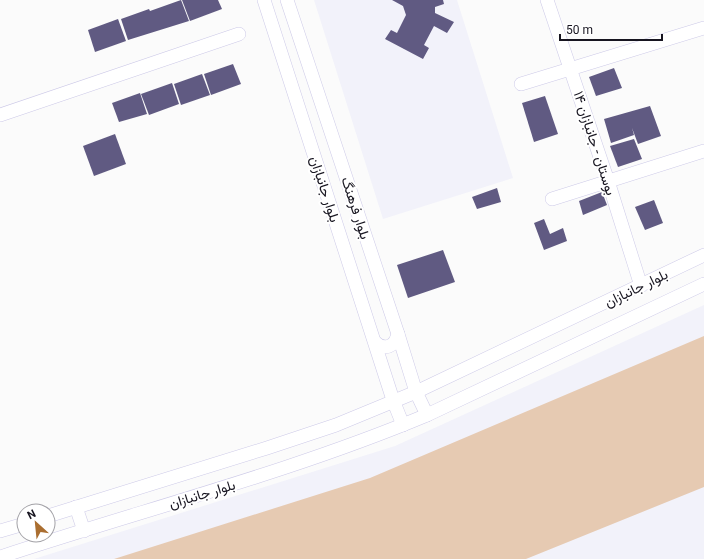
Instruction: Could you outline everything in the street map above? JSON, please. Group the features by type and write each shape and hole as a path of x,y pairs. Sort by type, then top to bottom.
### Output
{"street":[{"name":"بلوار جانبازان","path":"264,0 393,400 403,425"},
{"name":"بلوار فرهنگ","path":"287,0 416,392 427,415"},
{"name":"بوستان - جانبازان ۱۴","path":"548,0 641,286"},
{"path":"522,84 704,28"},
{"path":"0,115 238,34"},
{"path":"552,199 704,151"},
{"name":"بلوار جانبازان","path":"56,513 336,425 393,400 416,392 704,255"},
{"name":"بلوار جانبازان","path":"0,556 293,465 403,425 704,284"},
{"path":"375,342 378,345 389,347 394,344 398,334"},
{"path":"76,507 84,531"},
{"path":"0,531 16,526"}],"shaded area":[{"path":"314,0 457,0 513,178 383,219"},
{"path":"704,305 704,559 34,559 395,446"},
{"path":"704,336 704,487 526,559 114,559 370,478"}],"building":[{"path":"181,0 189,21 128,40 121,19"},
{"path":"182,0 218,0 222,9 190,21"},
{"path":"392,0 443,0 444,4 435,7 435,13 454,22 447,33 434,26 424,45 429,48 423,59 385,39 391,30 397,33 406,15 403,6"},
{"path":"118,19 126,41 95,52 88,30"},
{"path":"233,64 241,84 211,95 204,74"},
{"path":"614,68 622,88 596,96 589,77"},
{"path":"202,74 210,95 181,105 174,84"},
{"path":"172,83 179,104 149,115 141,94"},
{"path":"140,93 147,114 119,122 112,103"},
{"path":"545,96 558,134 534,142 522,103"},
{"path":"650,106 661,136 638,144 632,128 634,135 611,143 604,119"},
{"path":"115,134 126,164 94,176 83,146"},
{"path":"634,139 642,159 618,167 610,146"},
{"path":"497,188 501,202 477,209 472,197"},
{"path":"602,192 607,205 583,215 579,201"},
{"path":"654,200 663,223 645,230 635,207"},
{"path":"544,219 550,234 563,228 567,241 544,250 534,223"},
{"path":"443,250 455,282 408,298 397,265"}]}
